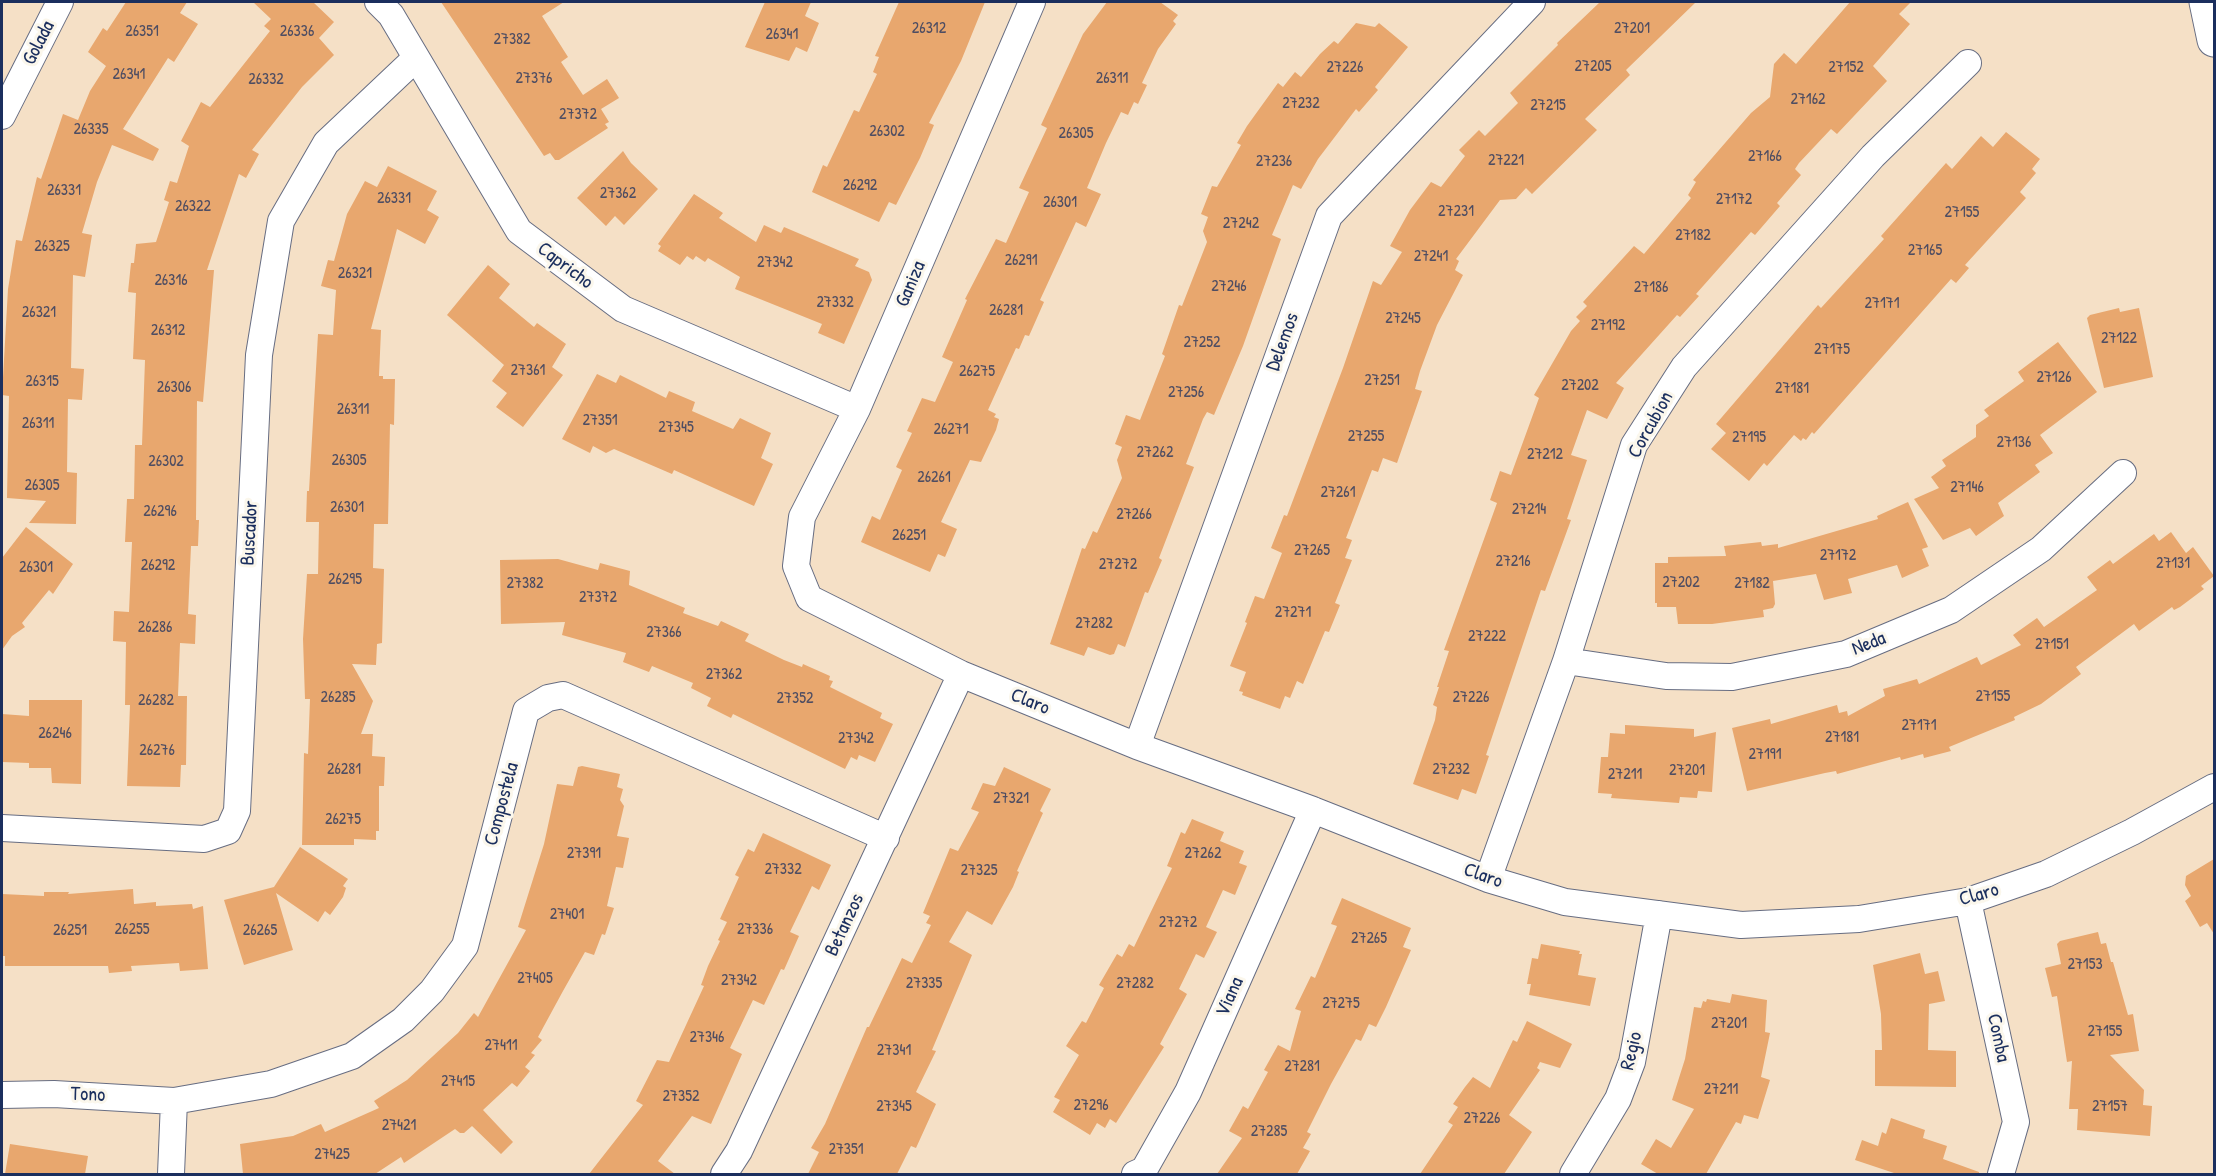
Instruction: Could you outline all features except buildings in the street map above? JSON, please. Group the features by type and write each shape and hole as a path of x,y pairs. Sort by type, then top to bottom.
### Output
{"main road":[{"path":"2206,2 2214,40"}],"street":[{"name":"Golada","path":"2,116 60,2"},
{"name":"Capricho","path":"378,2 392,15 519,231 623,309 857,409"},
{"name":"Ganiza","path":"796,566 802,517 857,409 1032,2"},
{"name":"Delemos","path":"1137,746 1329,216 1532,2"},
{"name":"Buscador","path":"2,828 204,839 228,831 237,811 259,355 281,221 326,143 416,58"},
{"name":"Corcubion","path":"1488,879 1566,661 1634,445 1684,367 1873,156 1968,63"},
{"name":"Neda","path":"1566,661 1666,676 1732,678 1846,654 1951,610 2041,549 2123,473"},
{"name":"Claro","path":"796,566 809,598 961,674 1137,746 1313,810 1488,879 1565,902 1741,925 1859,919 1968,901 2046,874 2132,832 2214,787"},
{"name":"Betanzos","path":"724,1174 739,1150 961,674"},
{"name":"Compostela","path":"174,1101 271,1084 352,1056 403,1020 432,991 465,946 526,711 548,698 563,695 886,838"},
{"name":"Viana","path":"1135,1174 1144,1170 1188,1092 1313,810"},
{"name":"Comba","path":"1968,901 2016,1122 2001,1174"},
{"name":"Regio","path":"1573,1174 1618,1099 1632,1062 1659,914"},
{"name":"Tono","path":"2,1095 54,1094 174,1101"},
{"path":"171,1174 174,1101"}]}
